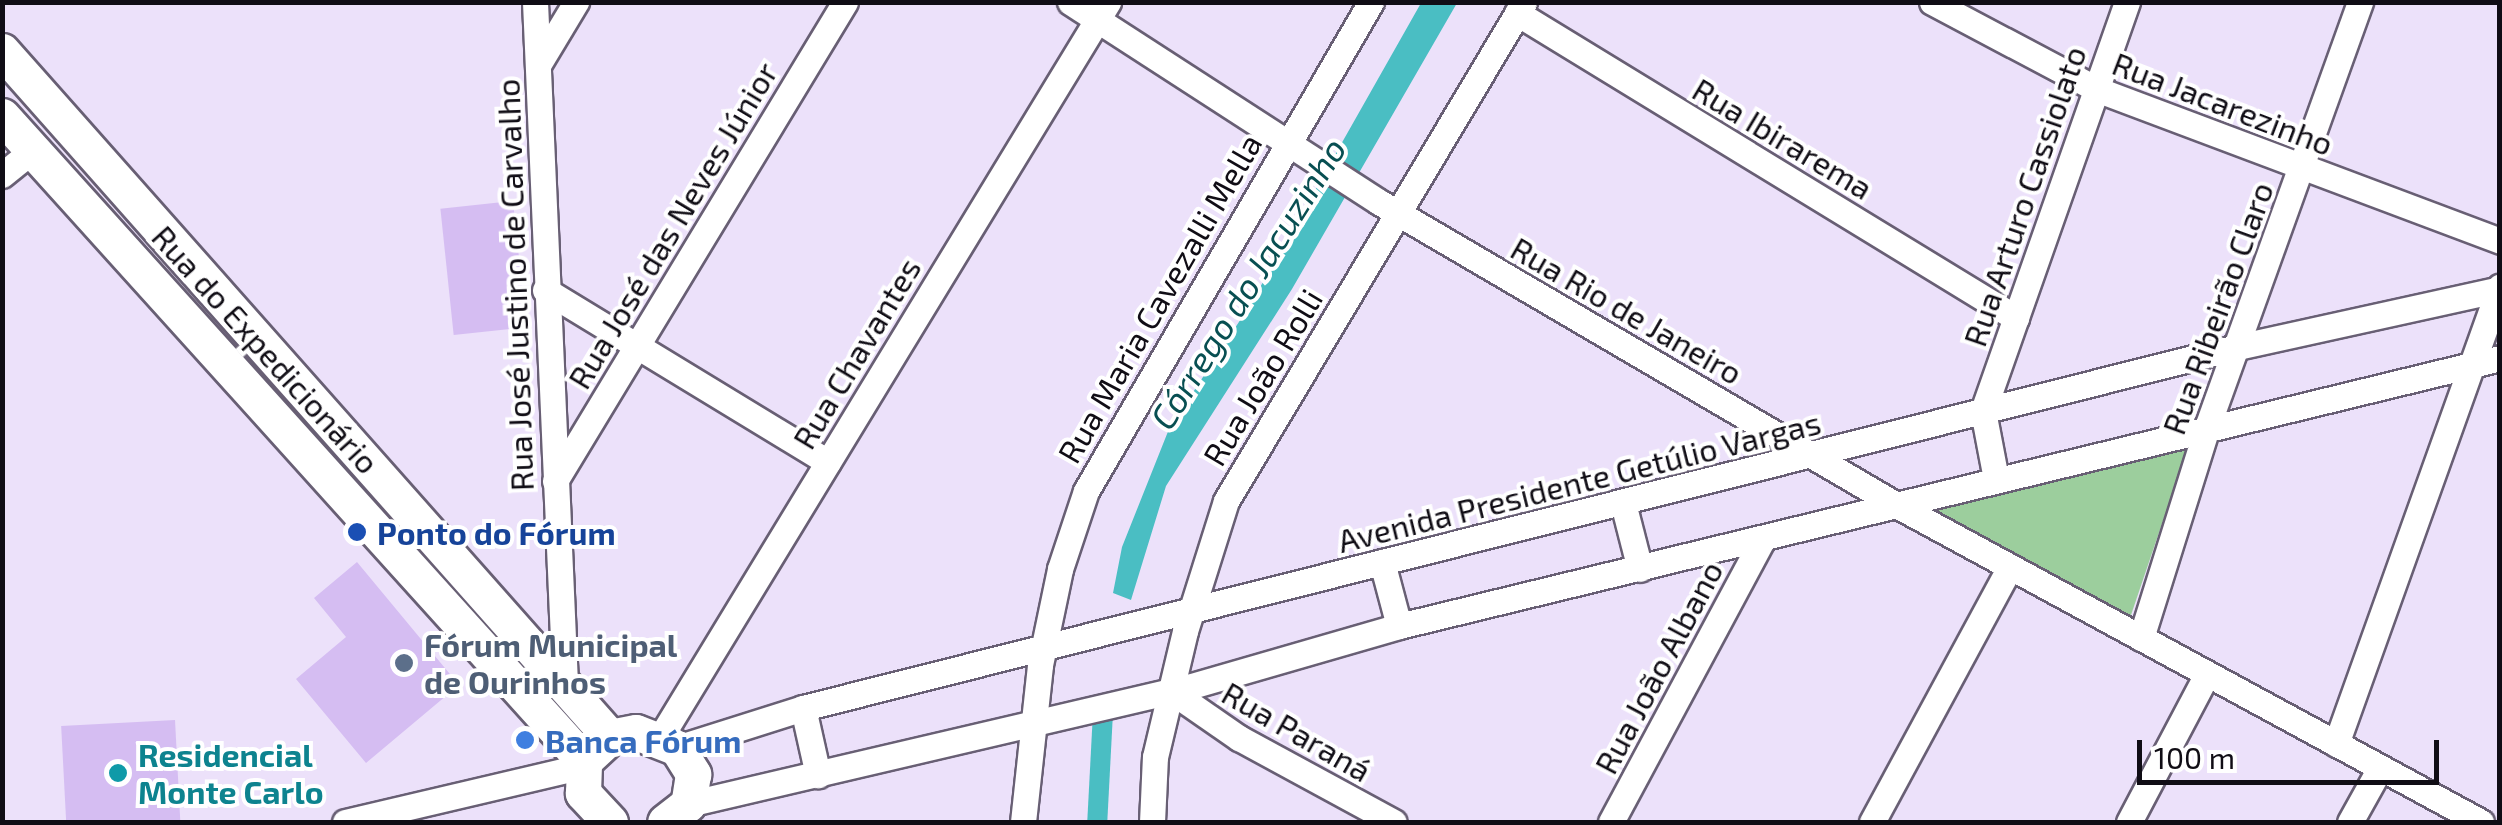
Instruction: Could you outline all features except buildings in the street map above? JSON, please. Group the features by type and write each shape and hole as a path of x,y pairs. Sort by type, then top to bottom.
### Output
{"main road":[{"name":"Rua do Expedicionário","path":"4,54 610,737"},
{"name":"Rua do Expedicionário","path":"2,116 584,763"},
{"path":"242,382 272,356"},
{"path":"610,822 583,793 584,763 610,737 636,732 668,743 693,774 679,816"}],"street":[{"name":"Rua José Justino de Carvalho","path":"535,2 544,290 565,684"},
{"path":"538,65 576,2"},
{"name":"Rua José das Neves Júnior","path":"555,481 845,2"},
{"name":"Rua Rio de Janeiro","path":"1070,2 1103,11 1390,208 1900,507 2481,822"},
{"name":"Rua Maria Cavezalli Mella","path":"1023,822 1032,719 1043,651 1086,491 1288,139 1372,2"},
{"name":"Rua Jacarezinho","path":"1932,2 2096,90 2500,241"},
{"name":"Rua Arturo Cassiolato","path":"1984,412 2126,2"},
{"name":"Rua Ribeirão Claro","path":"2141,638 2206,430 2360,2"},
{"name":"Rua João Rolli","path":"1152,822 1156,757 1171,691 1226,501 1257,439 1390,208 1520,8"},
{"name":"Rua Ibirarema","path":"1520,8 2016,318"},
{"name":"Rua Chavantes","path":"668,743 828,462 1103,11"},
{"path":"2,175 33,150"},
{"path":"2336,744 2488,361 2499,288"},
{"name":"Avenida Presidente Getúlio Vargas","path":"668,743 2238,347 2499,288"},
{"path":"544,290 828,462"},
{"path":"679,816 1032,719 1171,691 1399,626 1761,542 1996,479 2488,361"},
{"path":"1984,412 1996,479"},
{"path":"1623,503 1640,569"},
{"name":"Rua João Albano","path":"1611,822 1761,542"},
{"path":"1382,562 1399,626"},
{"path":"1872,822 2010,567"},
{"path":"2129,822 2208,674"},
{"name":"Rua Paraná","path":"1171,691 1364,816 1394,822"},
{"path":"803,708 818,775"},
{"path":"359,821 584,763"},
{"path":"2350,822 2380,768"}],"shaded area":[{"path":"1421,3 1457,3 1292,289 1166,486 1131,600 1113,593 1122,547 1169,429 1250,305"},
{"path":"2188,447 2130,618 1936,510"},
{"path":"1093,712 1113,713 1107,822 1087,822"}],"place":[{"name":"Ponto do Fórum","path":"357,532"},
{"name":"Fórum Municipal de Ourinhos","path":"404,663"},
{"name":"Banca Fórum","path":"525,740"},
{"name":"Residencial Monte Carlo","path":"118,773"}],"water label":[{"name":"Córrego do Jacuzinho","path":"1247,283"}]}
